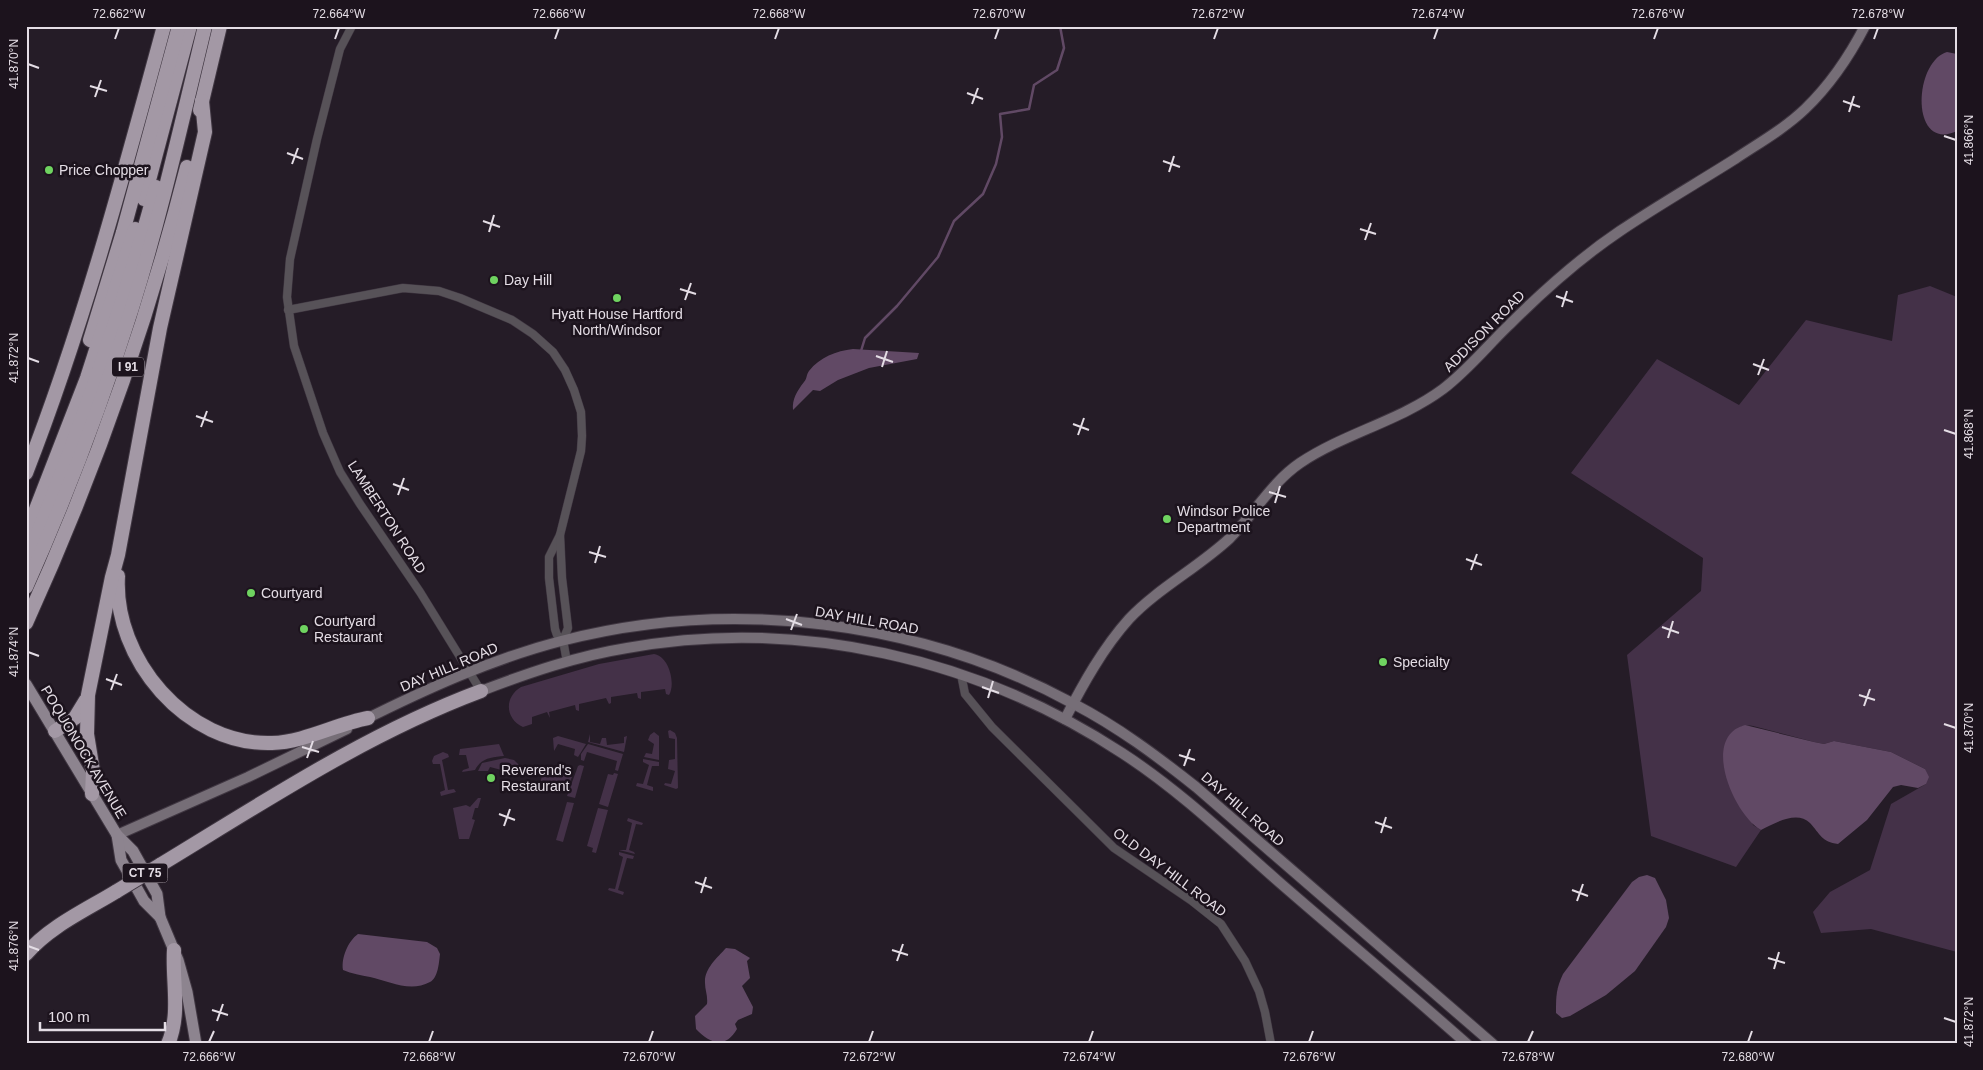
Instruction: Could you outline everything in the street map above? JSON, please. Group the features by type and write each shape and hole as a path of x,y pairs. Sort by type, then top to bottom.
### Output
{"highway":[{"path":"26,473 61,379 87,300 164,26"},
{"path":"26,511 63,417 98,315 123,232 179,26"},
{"path":"26,535 72,419 112,301 155,160 190,26"},
{"path":"26,562 70,455 117,320 153,201 200,26"},
{"path":"26,587 86,442 126,325 167,182 205,26"},
{"name":"I 91","path":"26,624 81,495 127,369 167,239 220,26"},
{"path":"92,794 93,771 87,734 88,695 118,555 160,328 205,132 202,101"},
{"path":"118,555 118,594 123,619 133,649 150,679 161,692 192,718 227,736 267,743 296,739 344,723 368,718"},
{"path":"26,942 61,924 366,742 429,711 481,691"},
{"path":"54,731 75,718 88,695"},
{"path":"26,954 61,924"},
{"path":"168,1044 176,1010 173,975 174,950"}],"main road":[{"name":"ADDISON ROAD","path":"1065,719 1105,650 1130,618 1212,554 1232,535 1284,476 1298,464 1316,454 1411,408 1442,390 1470,366 1533,301 1597,246 1784,126 1820,93 1842,67 1865,26"},
{"name":"DAY HILL ROAD","path":"117,835 241,781 468,671 563,640 630,628 684,622 766,620 813,623 864,631 920,643 967,657 1030,682 1073,703 1130,737 1196,787 1492,1044"},
{"path":"766,620 767,638"},
{"path":"861,649 864,631"},
{"path":"481,691 567,662 614,650 669,641 714,638 767,638 818,642 921,662 961,674 1007,692 1065,719 1121,752 1158,778 1465,1042 1473,1027"},
{"name":"POQUONOCK AVENUE","path":"26,684 117,835 121,860 144,901 160,917 174,950 187,992 196,1044"},
{"path":"1345,939 1357,926"}],"street":[{"name":"LAMBERTON ROAD","path":"352,26 340,48 297,223 287,274 288,310 294,346 323,433 340,472 420,592 481,691"},
{"path":"288,310 402,288 439,291 512,320 533,334 553,352 565,370 574,390 580,412 581,451 560,535 551,551 549,572 555,629 557,635 563,640"},
{"path":"560,535 562,578 568,628 563,640 567,662"},
{"name":"OLD DAY HILL ROAD","path":"961,674 965,694 973,705 1114,848 1192,901 1221,924 1242,954 1256,984 1265,1012 1271,1044"}],"shaded area":[{"path":"1947,52 1957,54 1957,131 1942,134 1931,129 1924,118 1922,104 1923,87 1928,72 1936,59"},
{"path":"1930,286 1957,297 1957,952 1871,929 1821,933 1813,912 1830,892 1870,870 1891,804 1926,784 1925,769 1891,752 1834,741 1824,744 1753,726 1741,727 1727,740 1753,825 1761,830 1736,867 1651,836 1627,655 1701,591 1703,558 1571,473 1657,359 1739,405 1806,320 1892,341 1898,295"},
{"path":"853,349 919,353 917,359 869,368 838,380 820,391 813,390 793,410 793,402 796,395 813,366 840,351"},
{"path":"654,654 664,660 670,671 672,684 669,695 666,694 665,689 641,692 641,699 638,698 637,693 611,697 611,703 609,704 606,698 579,704 579,711 576,710 575,705 549,712 550,718 547,712 532,717 532,724 523,727 513,719 510,713 509,702 515,691 521,687 599,664"},
{"path":"1745,725 1824,744 1834,741 1891,752 1925,769 1929,777 1926,784 1918,788 1901,785 1893,787 1867,820 1838,844 1825,839 1805,819 1786,819 1761,830 1751,822 1732,793 1723,760 1725,744 1732,732"},
{"path":"670,730 675,733 677,738 678,788 676,789 664,785 665,783 671,784 675,771 668,769 669,760 675,759 675,739 669,738 668,731"},
{"path":"654,732 659,736 659,760 644,757 646,753 652,754 654,744 648,740"},
{"path":"590,734 590,742 600,744 602,738 606,738 607,745 624,743 624,737 627,736 624,752 588,742"},
{"path":"558,736 586,744 578,757 574,755 575,749 558,744 554,751 553,738"},
{"path":"499,744 504,756 487,759 480,763 475,770 462,772 469,768 466,755 459,755 460,749"},
{"path":"588,744 623,754 618,771 615,770 617,761 587,752 584,761 581,760 581,754"},
{"path":"443,752 448,754 449,757 442,760 448,790 454,789 456,792 441,796 440,792 445,790 440,764 433,764 432,761 434,756"},
{"path":"505,758 514,760 524,770 515,768 513,773 490,767 488,771 478,771 482,763"},
{"path":"643,759 659,762 659,766 652,766 647,785 653,787 653,791 636,786 637,783 643,784 649,765 643,762"},
{"path":"578,766 584,766 575,798 567,796"},
{"path":"546,770 572,777 566,790 540,783 542,776 534,773"},
{"path":"614,773 618,774 608,807 599,804 608,774 613,775"},
{"path":"478,798 481,798 478,808 475,808 472,819 475,820 469,839 459,839 453,808 466,805 470,807"},
{"path":"567,802 574,803 563,842 556,840"},
{"path":"598,808 608,810 596,853 592,852 593,848 587,846"},
{"path":"628,818 643,823 642,825 636,824 629,850 635,854 619,850 626,850 632,823 627,821"},
{"path":"619,852 634,856 633,859 627,858 618,890 624,892 623,895 608,890 609,888 615,889 623,857 619,855"},
{"path":"1647,875 1655,878 1666,900 1669,918 1666,927 1635,971 1606,995 1570,1016 1562,1018 1556,1013 1556,1002 1563,974 1632,882 1639,877"},
{"path":"358,934 427,942 437,948 440,954 435,977 430,982 422,985 407,986 343,970 346,950"},
{"path":"726,948 735,949 750,958 747,961 750,978 742,986 753,1007 752,1014 738,1020 735,1024 737,1029 732,1036 722,1042 717,1042 706,1038 696,1029 695,1016 707,1004 705,978 707,973"}],"waterway":[{"path":"861,351 865,338 897,306 938,257 954,221 983,194 996,164 1002,137 1000,114 1029,109 1034,85 1057,70 1064,48 1060,26"}],"place":[{"name":"Price Chopper","path":"49,170"},
{"name":"Day Hill","path":"494,280"},
{"name":"Hyatt House Hartford North/Windsor","path":"617,298"},
{"name":"Windsor Police Department","path":"1167,519"},
{"name":"Courtyard","path":"251,593"},
{"name":"Courtyard Restaurant","path":"304,629"},
{"name":"Specialty","path":"1383,662"},
{"name":"Reverend's Restaurant","path":"491,778"}]}
